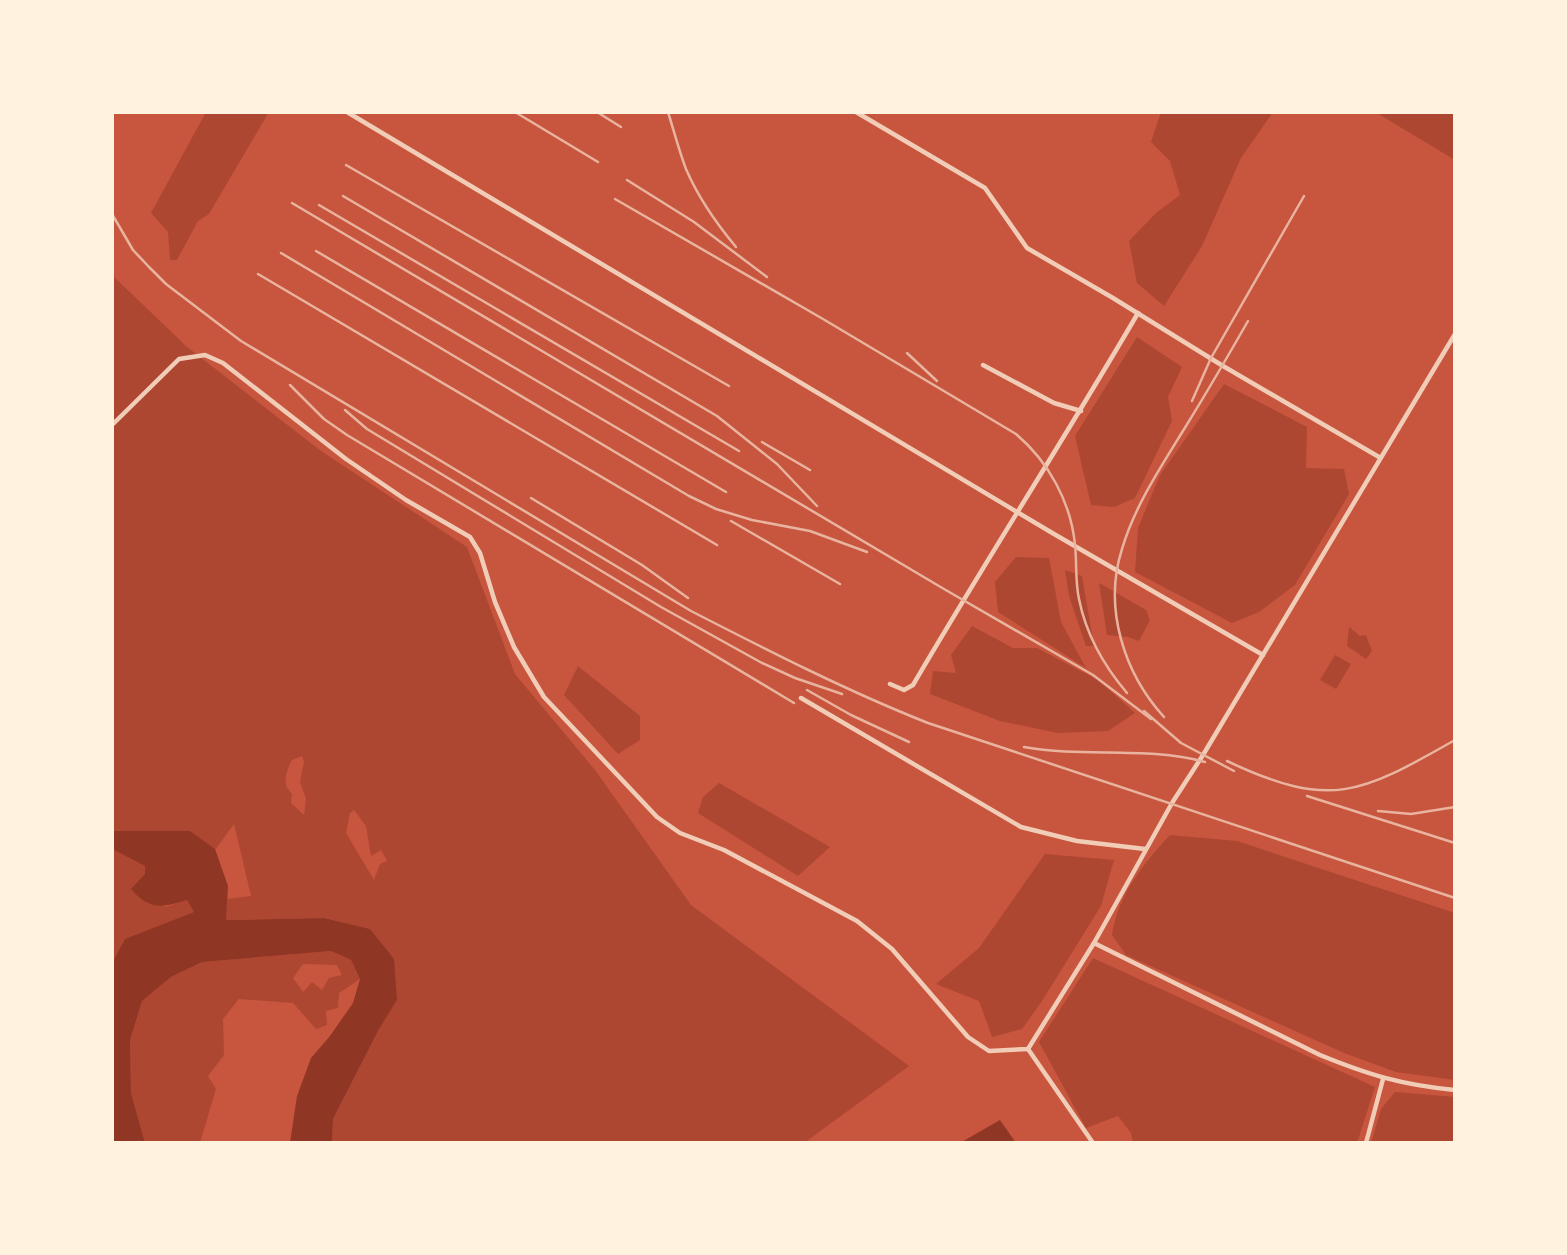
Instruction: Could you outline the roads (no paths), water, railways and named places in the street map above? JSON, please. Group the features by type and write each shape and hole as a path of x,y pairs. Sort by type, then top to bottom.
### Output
{"street":[{"path":"347,112 1018,513 1263,655"},
{"path":"856,112 985,188 1027,248 1380,457"},
{"path":"890,684 904,690 914,685 1138,313"},
{"path":"1028,1049 1094,943 1146,849 1455,334"},
{"path":"112,425 179,359 205,355 223,363 346,459 406,500 470,537 480,553 495,602 514,647 544,697 657,817 680,832 724,850 857,921 892,949 968,1037 989,1051 1028,1049"},
{"path":"984,365 1054,403 1081,411"},
{"path":"801,698 1021,827 1077,841 1146,849"},
{"path":"1094,943 1320,1055 1383,1079 1455,1090"},
{"path":"1028,1049 1093,1143"},
{"path":"1366,1143 1383,1079"}],"railway":[{"path":"515,112 598,162"},
{"path":"597,112 621,127"},
{"path":"668,112 691,179 708,210 736,247"},
{"path":"346,165 729,386"},
{"path":"627,180 694,222 767,277"},
{"path":"343,196 717,416 777,464 817,506"},
{"path":"1192,401 1211,358 1304,196"},
{"path":"615,199 823,319 1016,434 1028,445 1048,470 1069,513 1076,552 1078,592 1086,625 1104,661 1127,693"},
{"path":"292,203 1093,675 1151,719"},
{"path":"319,205 739,451"},
{"path":"112,214 133,250 166,284 241,341 720,626 838,684 928,723 1455,898"},
{"path":"316,251 726,492"},
{"path":"281,253 689,496 716,509 752,520 810,531 867,552"},
{"path":"258,274 717,545"},
{"path":"1164,717 1138,680 1121,639 1116,616 1117,571 1127,533 1142,501 1248,321"},
{"path":"907,353 937,381"},
{"path":"290,385 324,419 347,435 794,703"},
{"path":"345,410 367,429 661,607 762,663 842,694"},
{"path":"762,442 810,470"},
{"path":"531,498 642,565 688,598"},
{"path":"731,521 840,584"},
{"path":"807,690 851,715 909,742"},
{"path":"1144,711 1181,743 1234,771"},
{"path":"1227,761 1293,786 1320,790 1344,789 1394,773 1455,740"},
{"path":"1024,747 1069,752 1160,754 1205,762"},
{"path":"1307,796 1455,843"},
{"path":"1378,811 1411,814 1455,807"}]}
